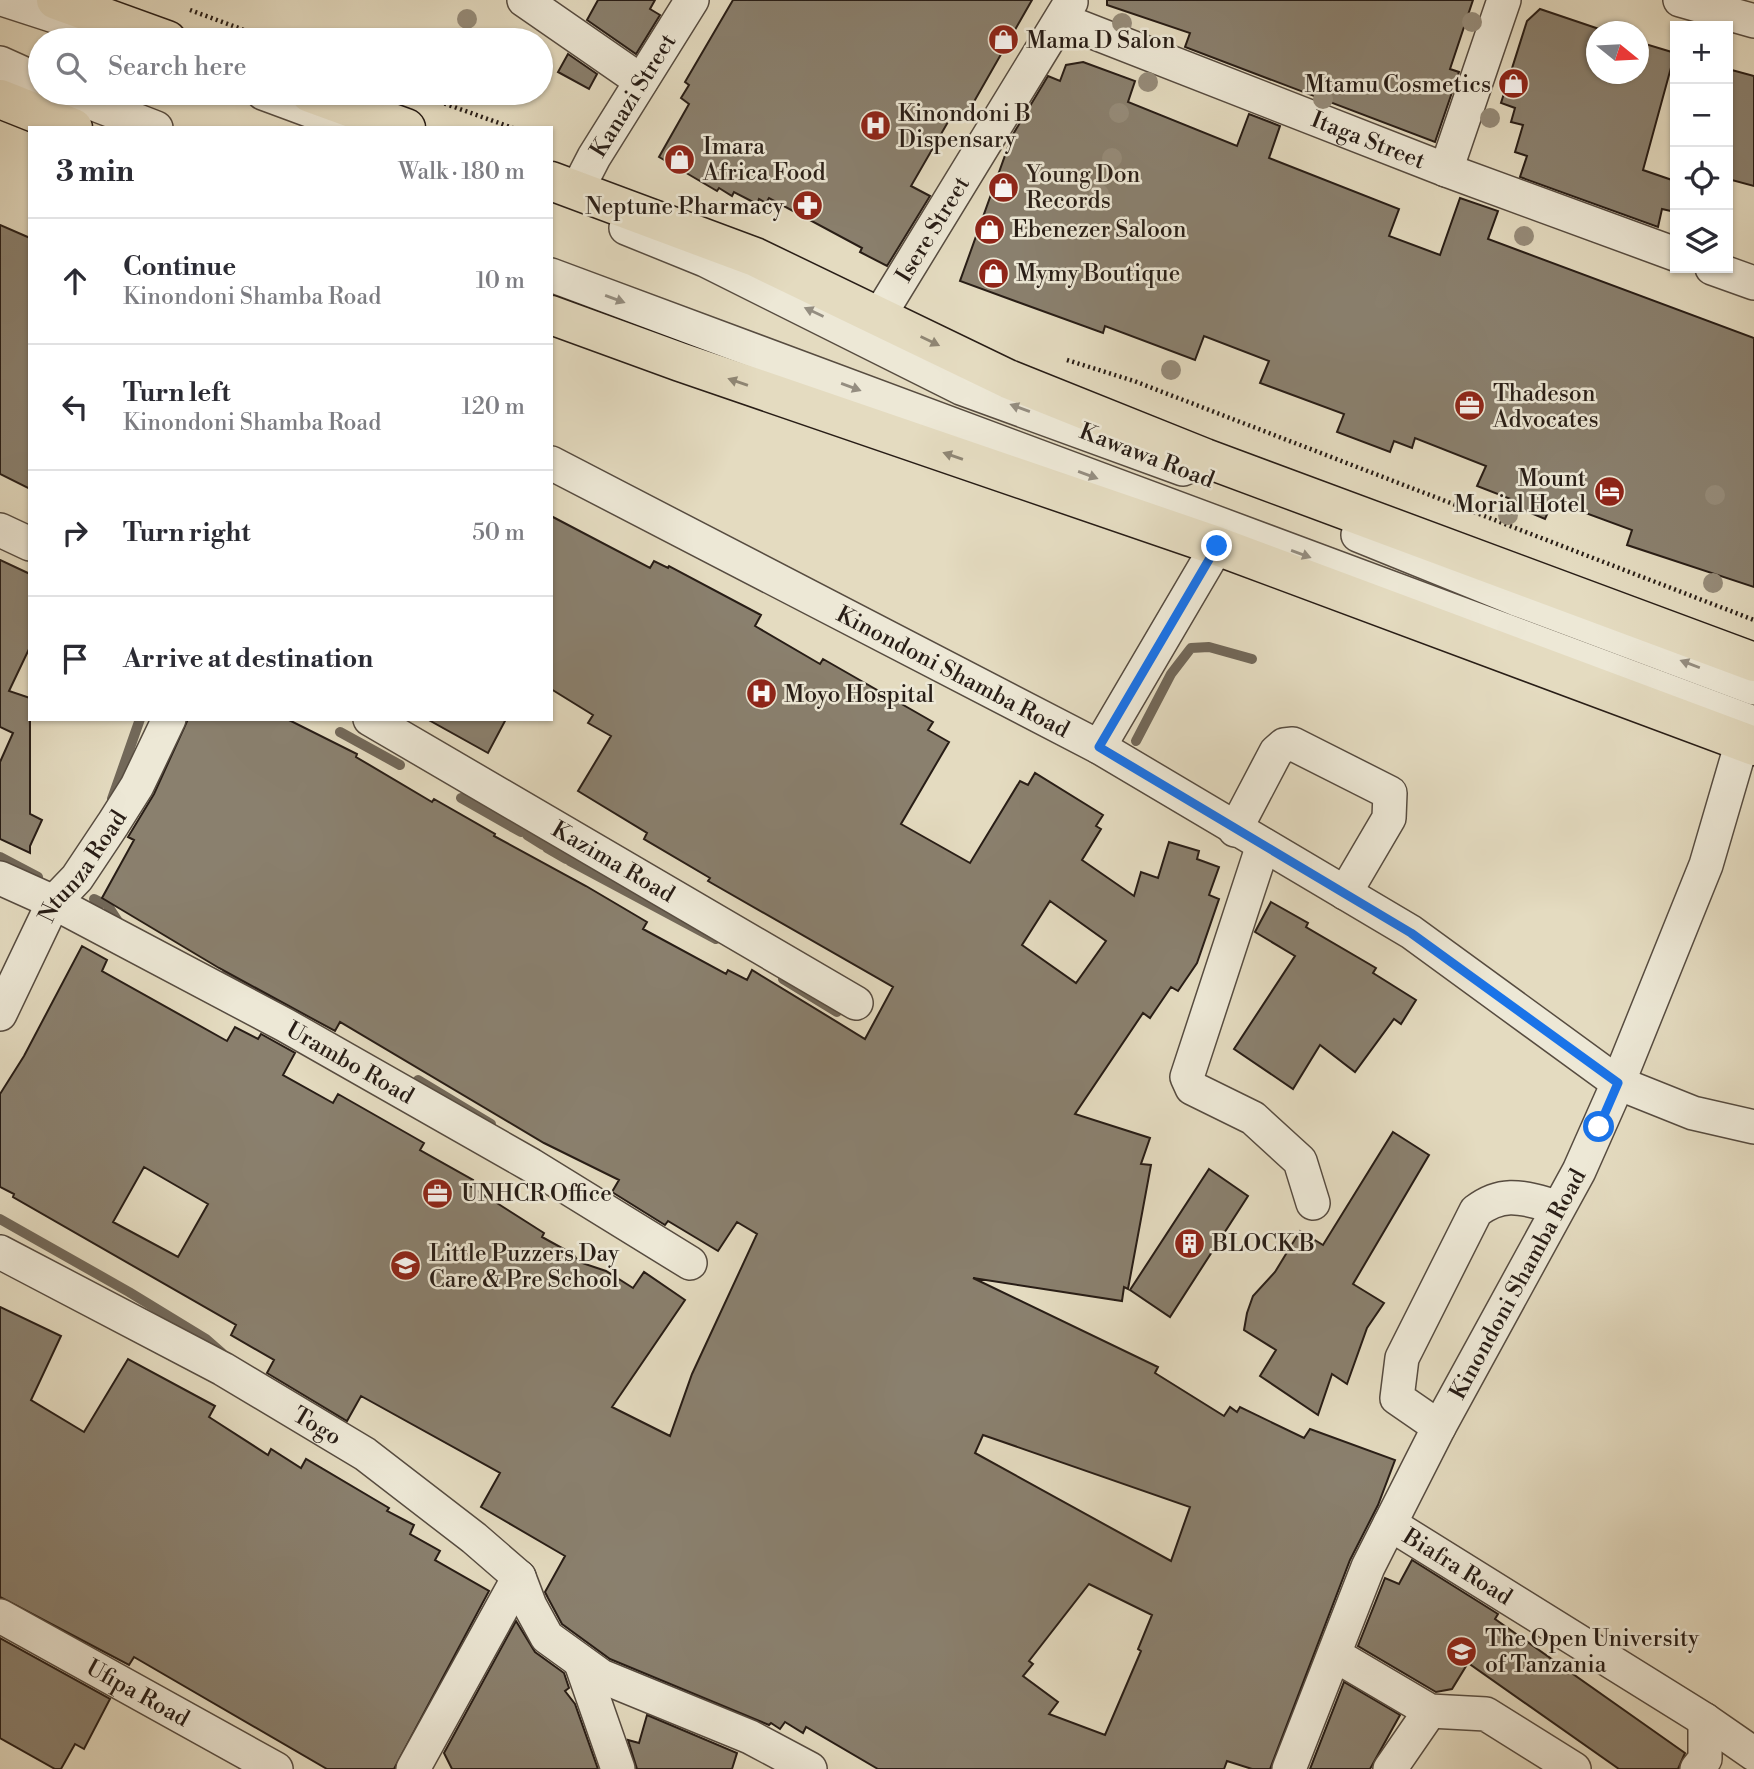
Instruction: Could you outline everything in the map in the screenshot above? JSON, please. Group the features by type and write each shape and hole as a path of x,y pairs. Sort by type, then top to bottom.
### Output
{"main road":[{"path":"56,0 134,28"},
{"path":"0,99 68,126"},
{"path":"378,105 417,112"},
{"name":"Kawawa Road","path":"560,190 755,257 1008,379 1205,458 1754,662"},
{"path":"553,316 680,362 1217,546 1750,737"}],"street":[{"path":"5,0 88,28"},
{"path":"524,0 641,81"},
{"name":"Kanazi Street","path":"560,190 641,81 692,0"},
{"path":"1446,170 1504,0"},
{"path":"1680,0 1754,22"},
{"name":"Itaga Street","path":"1067,10 1446,170 1670,252"},
{"name":"Isere Street","path":"879,316 1067,10"},
{"path":"0,64 28,76"},
{"path":"97,105 151,126"},
{"path":"296,105 353,126"},
{"name":"Kawawa Road","path":"560,190 961,387 1364,537 1516,599 1754,688"},
{"path":"1726,273 1754,283"},
{"name":"Kawawa Road","path":"553,276 1750,737"},
{"name":"Kinondoni Shamba Road","path":"553,464 1099,747 1411,933 1618,1083 1579,1171 1439,1427 1368,1567 1289,1769"},
{"path":"0,530 28,543"},
{"path":"1099,747 1217,546"},
{"name":"Ntunza Road","path":"0,1014 53,903 77,878 113,824 168,721"},
{"name":"Kazima Road","path":"373,721 856,1003"},
{"path":"1750,737 1706,865 1618,1083 1693,1113 1754,1127"},
{"path":"1313,1203 1300,1161 1253,1118 1192,1088 1187,1077 1249,838 1276,752 1284,745 1293,744 1390,793 1389,818 1345,893"},
{"name":"Urambo Road","path":"0,878 285,1025 531,1165 690,1263"},
{"path":"1439,1427 1397,1398 1398,1377 1402,1358 1476,1211 1492,1199 1515,1197 1558,1207"},
{"name":"Togo","path":"0,1252 223,1369 365,1454 474,1538 519,1577 530,1606 547,1637 601,1676 750,1737 810,1769"},
{"name":"Biafra Road","path":"1390,1524 1705,1720 1754,1754"},
{"path":"412,1769 519,1577"},
{"name":"Ufipa Road","path":"0,1616 276,1769"},
{"path":"1335,1655 1430,1711 1486,1714 1572,1768"},
{"path":"581,1663 618,1769"},
{"path":"1390,1769 1430,1711"},
{"path":"1697,1769 1705,1759 1705,1720"}],"path":[{"path":"188,9 239,28"},
{"path":"417,112 501,126"},
{"path":"1056,357 1133,381 1754,620"}],"building":[{"path":"598,0 655,0 650,9 660,15 636,54 587,20"},
{"path":"733,0 1032,0 963,121 952,115 911,186 930,196 887,266 860,252 862,248 769,198 766,203 759,199 757,204 734,192 732,196 719,188 717,191 659,157 689,104 681,98 689,85 685,82"},
{"path":"1107,0 1473,0 1450,69 1459,72 1435,142 1185,47 1190,33 1107,5"},
{"path":"1540,9 1586,25 1586,84 1649,84 1649,45 1670,51 1670,71 1643,170 1670,179 1670,211 1662,209 1658,227 1520,177 1527,156 1515,152 1523,125 1511,122 1515,108 1501,103 1527,21"},
{"path":"568,54 597,74 589,89 558,72"},
{"path":"1083,62 1135,81 1128,102 1237,146 1249,114 1280,126 1269,158 1399,209 1389,236 1440,255 1460,198 1498,211 1488,239 1754,338 1754,587 1627,545 1632,530 1553,501 1545,519 1514,506 1516,501 1477,486 1486,466 1415,438 1412,448 1394,441 1390,452 1337,432 1344,414 1260,383 1269,361 1204,336 1195,360 1105,326 1103,333 960,281 1012,136 1048,76 1060,81 1066,65"},
{"path":"1733,70 1754,76 1754,186 1733,180"},
{"path":"0,225 28,237 28,488 0,474"},
{"path":"553,517 650,568 654,561 668,568 669,566 761,615 755,626 820,664 823,659 933,722 928,730 949,742 901,824 970,863 1020,781 1028,785 1035,773 1103,815 1096,826 1101,829 1082,860 1134,896 1141,872 1158,878 1169,842 1199,851 1197,859 1219,867 1209,895 1219,899 1197,963 1178,991 1171,987 1150,1018 1143,1013 1075,1114 1150,1138 1141,1164 1151,1165 1128,1289 1124,1287 1122,1301 973,1278 1158,1367 1155,1373 1224,1416 1230,1407 1237,1412 1240,1407 1304,1438 1310,1429 1395,1460 1378,1505 1350,1560 1270,1769 1252,1769 1227,1761 1224,1769 878,1769 806,1727 803,1733 785,1722 780,1729 771,1723 769,1725 610,1659 562,1624 545,1592 565,1556 481,1507 500,1473 361,1396 347,1421 267,1373 274,1360 231,1335 236,1325 0,1187 0,1094 24,1056 82,946 107,960 102,971 227,1041 235,1027 258,1039 261,1034 295,1053 283,1075 333,1103 338,1094 424,1143 420,1150 473,1180 470,1186 544,1233 542,1237 573,1254 579,1262 606,1271 633,1288 644,1272 685,1300 612,1407 670,1436 692,1374 757,1234 737,1222 718,1251 668,1221 665,1225 612,1192 619,1180 544,1143 340,1022 335,1031 219,968 102,898 134,840 128,837 154,794 187,721 291,721 357,754 356,757 432,802 434,799 647,922 643,929 726,974 728,970 747,980 752,970 865,1039 893,987 708,881 710,878 644,839 647,833 578,791 611,736 588,723 593,715 553,690","holes":["1050,901 1106,941 1076,983 1022,945","144,1167 208,1204 178,1257 113,1222","983,1435 1190,1507 1171,1561 975,1453","1089,1584 1152,1615 1138,1649 1141,1651 1105,1735 1049,1714 1058,1702 1023,1676 1033,1664 1029,1661"]},
{"path":"0,560 28,573 28,651 9,691 28,697 30,814 42,820 30,846 30,853 0,839 0,762 13,733 0,727"},
{"path":"431,721 505,721 488,753"},
{"path":"1271,902 1308,923 1306,927 1376,968 1373,973 1416,1000 1401,1024 1394,1019 1355,1072 1320,1045 1293,1089 1234,1049 1295,956 1255,932"},
{"path":"1393,1132 1429,1155 1353,1284 1384,1303 1367,1328 1347,1384 1332,1374 1318,1415 1260,1376 1276,1350 1244,1330 1247,1313 1253,1296 1275,1272 1300,1231 1323,1245"},
{"name":"BLOCK B","path":"1209,1169 1248,1196 1170,1317 1130,1290"},
{"path":"0,1307 61,1336 31,1400 84,1432 128,1359 215,1406 209,1417 268,1455 271,1449 301,1468 306,1459 389,1508 387,1511 414,1525 410,1534 440,1551 435,1560 489,1591 394,1769 327,1769 134,1657 129,1665 0,1597"},
{"path":"1412,1560 1498,1614 1495,1619 1685,1753 1678,1769 1619,1769 1468,1663 1452,1689 1436,1692 1358,1646 1385,1578 1399,1584"},
{"path":"516,1621 535,1652 564,1673 569,1688 565,1691 575,1704 598,1769 452,1769 444,1753"},
{"path":"0,1638 110,1699 84,1749 75,1744 61,1769 55,1769 0,1738"},
{"path":"1344,1682 1400,1715 1370,1769 1310,1769"},
{"path":"647,1715 737,1753 732,1769 637,1769 628,1740 639,1743"}],"waterway":[{"path":"1136,741 1171,674 1191,648 1209,647 1252,659"},
{"path":"112,799 139,721"},
{"path":"340,732 400,765"},
{"path":"461,798 521,832"},
{"path":"527,835 543,845"},
{"path":"547,848 566,859"},
{"path":"0,857 38,877"},
{"path":"570,861 716,939"},
{"path":"94,899 102,903"},
{"path":"108,906 121,926"},
{"path":"223,976 259,990 273,1003"},
{"path":"783,979 837,1012"},
{"path":"418,1080 491,1124"},
{"path":"0,1219 129,1292 206,1339 222,1353"}],"place":[{"name":"Mama D Salon","path":"1003,40"},
{"name":"Mtamu Cosmetics","path":"1514,84"},
{"name":"Kinondoni B Dispensary","path":"875,126"},
{"name":"Imara Africa Food","path":"680,159"},
{"name":"Young Don Records","path":"1003,187"},
{"name":"Neptune Pharmacy","path":"807,206"},
{"name":"Ebenezer Saloon","path":"989,229"},
{"name":"Mymy Boutique","path":"993,273"},
{"name":"Thadeson Advocates","path":"1470,406"},
{"name":"Mount Morial Hotel","path":"1609,491"},
{"name":"Moyo Hospital","path":"761,694"},
{"name":"UNHCR Office","path":"438,1193"},
{"name":"BLOCK B","path":"1189,1243"},
{"name":"Little Puzzers Day Care & Pre School","path":"406,1266"},
{"name":"The Open University of Tanzania","path":"1462,1651"}],"route":[{"path":"1217,546 1099,747 1411,933 1618,1083 1599,1127"}]}
